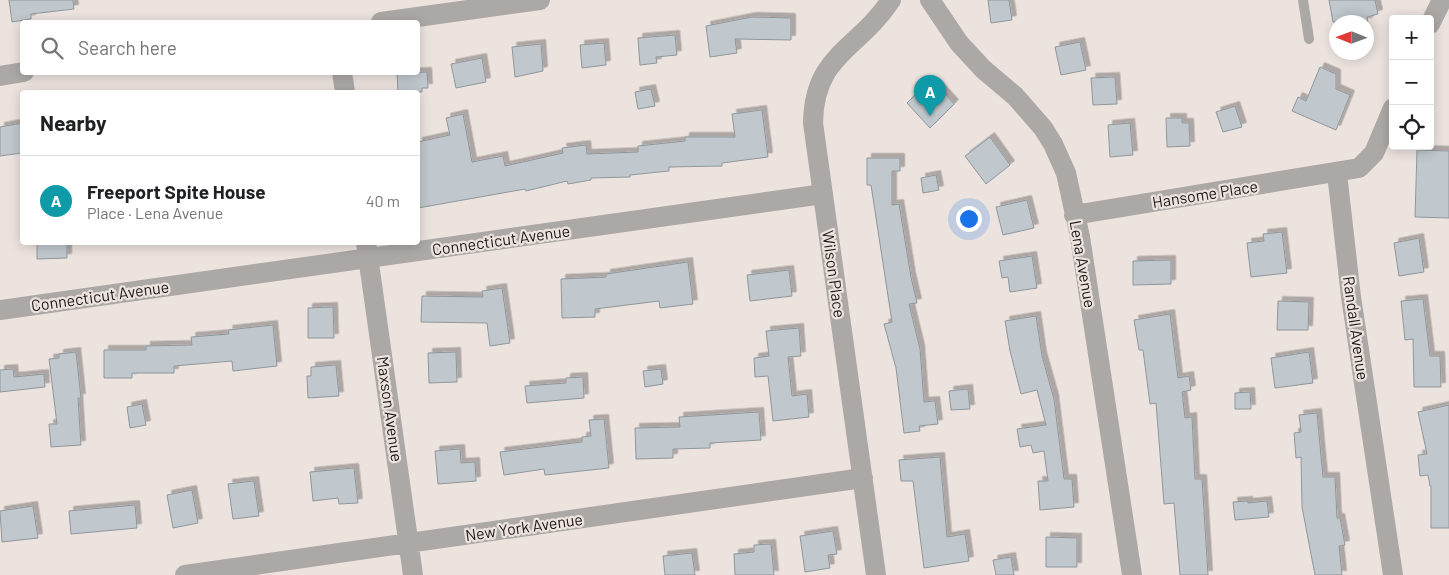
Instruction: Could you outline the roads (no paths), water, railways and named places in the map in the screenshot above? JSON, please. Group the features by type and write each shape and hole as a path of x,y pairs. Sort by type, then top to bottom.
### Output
{"street":[{"path":"395,20 540,0"},
{"name":"Wilson Place","path":"876,575 812,123 813,103 817,87 831,62 878,19 891,0"},
{"name":"Lena Avenue","path":"930,0 959,43 983,69 1016,96 1043,128 1053,144 1066,173 1080,237 1132,575"},
{"path":"1434,16 1442,0"},
{"path":"0,76 20,73"},
{"path":"342,75 345,90"},
{"path":"1336,173 1359,168 1374,153 1389,117"},
{"name":"Hansome Place","path":"1074,216 1336,173"},
{"name":"Randall Avenue","path":"1336,173 1351,298 1393,575"},
{"name":"Connecticut Avenue","path":"420,244 823,194"},
{"name":"Connecticut Avenue","path":"0,310 415,245"},
{"name":"Maxson Avenue","path":"367,251 413,575"},
{"name":"New York Avenue","path":"185,575 863,478"}],"lane":[{"path":"1303,0 1310,40"}],"place":[{"name":"Freeport Spite House","path":"930,116"}]}
